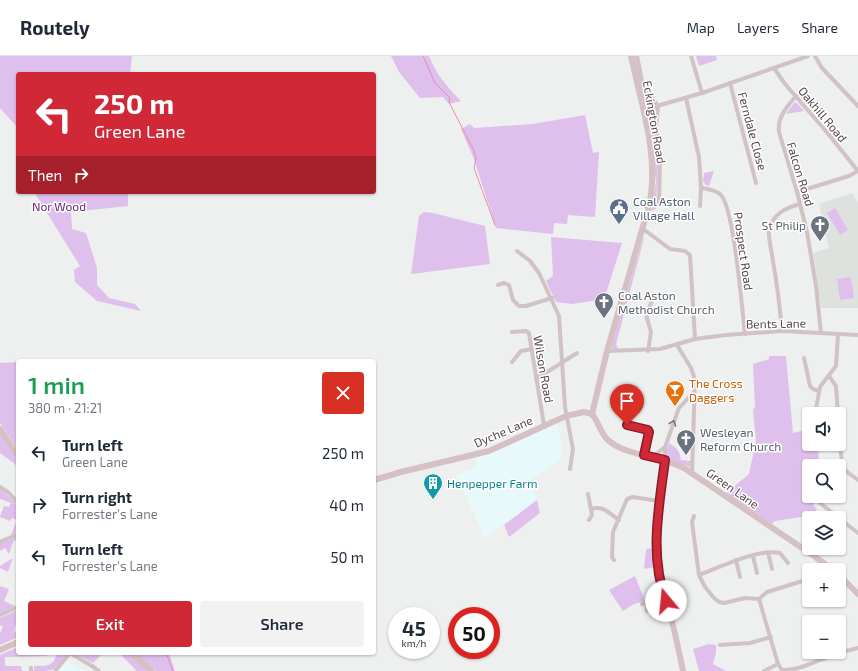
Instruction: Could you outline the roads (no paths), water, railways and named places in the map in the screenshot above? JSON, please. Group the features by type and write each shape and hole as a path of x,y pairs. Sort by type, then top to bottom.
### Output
{"main road":[{"name":"Eckington Road","path":"592,414 607,351 651,197 653,176 649,142 631,56"},
{"name":"Dyche Lane","path":"376,479 489,451 566,416 584,412 592,414"},
{"name":"Green Lane","path":"592,414 604,436 611,442 622,448 679,465 818,563"},
{"path":"0,429 16,453"},
{"path":"665,460 659,502 657,553 660,586 674,630 683,671"},
{"path":"846,582 858,594"},
{"path":"0,650 16,643"},
{"path":"134,655 151,671"}],"street":[{"name":"Eckington Road","path":"637,56 643,86 658,106 656,128 660,156 659,205"},
{"path":"691,56 702,93"},
{"path":"643,110 702,93 808,56"},
{"path":"815,56 822,68 858,106"},
{"name":"Oakhill Road","path":"774,68 781,80 858,171"},
{"name":"Ferndale Close","path":"730,83 756,184"},
{"name":"Falcon Road","path":"796,96 782,114 778,128 797,192 812,258 821,333"},
{"path":"686,98 698,149 701,188 700,206"},
{"path":"797,192 858,171"},
{"name":"Prospect Road","path":"701,188 717,192 726,203 733,236 745,334"},
{"path":"782,331 769,232 774,220 780,212 791,206 800,204"},
{"path":"642,228 667,248 685,251 690,255 695,339"},
{"path":"517,251 535,267 552,298 559,316 566,416 572,441 570,469"},
{"path":"498,285 509,285 514,300 519,306 526,306 552,298"},
{"path":"648,351 651,332 646,315 654,301 655,294"},
{"name":"Bents Lane","path":"677,345 695,339 715,336 782,331 858,335"},
{"name":"Wilson Road","path":"512,332 528,332 544,425"},
{"path":"816,407 819,391 836,366 838,334"},
{"path":"607,351 648,351 677,345 694,374 695,380 692,473"},
{"path":"512,362 521,351 532,349"},
{"path":"536,379 577,353"},
{"path":"804,358 810,386 819,391"},
{"path":"829,376 836,386 838,407"},
{"path":"665,460 665,447 677,413 685,401 694,392"},
{"path":"685,401 694,406"},
{"path":"627,425 648,430 649,432 644,455"},
{"path":"652,457 665,447"},
{"path":"841,451 842,465 858,480"},
{"path":"0,487 9,493 16,501"},
{"path":"588,494 592,517 589,520"},
{"path":"614,560 612,557 613,532 625,502 630,497 659,502"},
{"path":"820,503 858,533"},
{"path":"591,509 597,507 603,508 619,520"},
{"path":"694,516 692,522 699,575 705,587 714,598 721,603 729,603 748,598 759,599 767,592 802,581"},
{"path":"0,542 16,535"},
{"path":"612,549 617,549"},
{"path":"699,575 736,560 768,552 780,553 788,562"},
{"path":"768,552 772,568"},
{"path":"753,556 757,573"},
{"path":"736,560 740,577"},
{"path":"759,599 778,664 782,670 792,669 858,648"},
{"path":"647,610 644,604 666,601"},
{"path":"0,615 16,608"},
{"path":"720,645 750,643 771,637"},
{"path":"55,671 68,655"},
{"path":"73,655 99,671"},
{"path":"764,671 778,664"}],"waterway":[{"path":"423,56 435,83 450,98 449,102 474,151 476,159 474,168 495,225"},
{"path":"167,655 173,671"}],"place":[{"name":"Coal Aston Village Hall","path":"619,225"},
{"name":"St Philip","path":"820,242"},
{"name":"Coal Aston Methodist Church","path":"604,319"},
{"name":"The Cross Daggers","path":"675,407"},
{"name":"Wesleyan Reform Church","path":"686,456"},
{"name":"Henpepper Farm","path":"433,500"}],"park label":[{"name":"Nor Wood","path":"59,206"}]}
